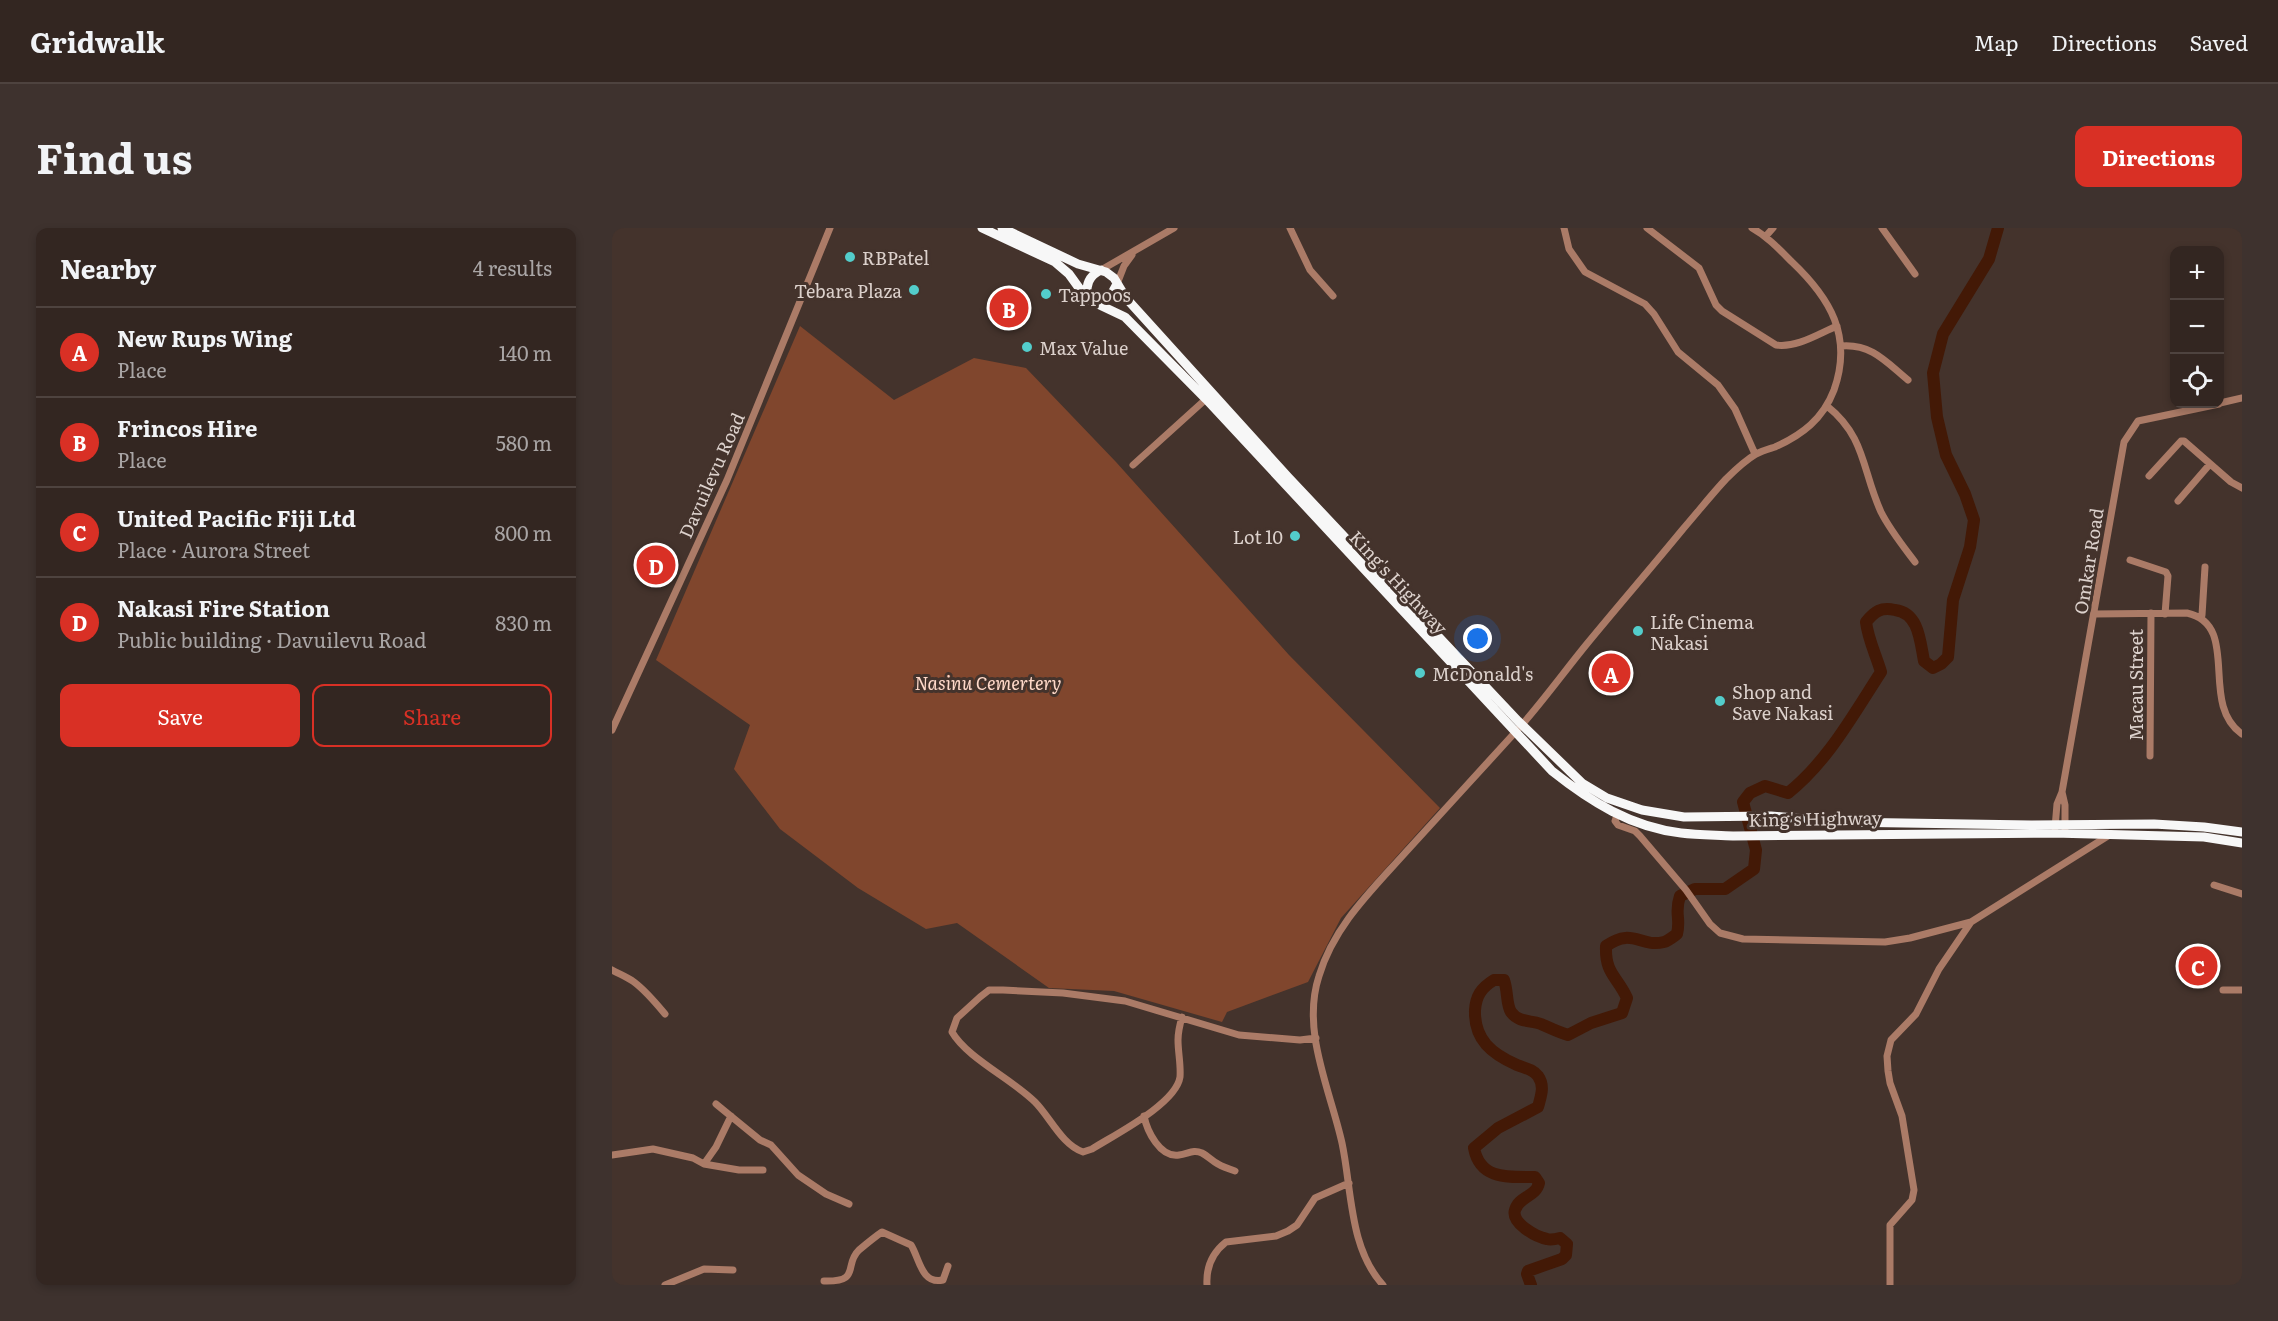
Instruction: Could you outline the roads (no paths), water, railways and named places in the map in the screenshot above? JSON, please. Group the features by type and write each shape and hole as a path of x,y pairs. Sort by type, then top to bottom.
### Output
{"highway":[{"name":"King's Highway","path":"982,228 1056,262 1069,274 1090,301 1125,317 1206,399 1518,729 1582,783 1607,798 1642,810 1684,817 1771,816 1840,822 2060,829 2111,834 2204,837 2242,843"},
{"name":"King's Highway","path":"1002,228 1078,264 1101,270 1114,278 1126,298 1518,729 1552,771 1576,790 1617,815 1636,823 1680,833 1733,836 2060,829 2154,824 2242,832"},
{"path":"1101,270 1094,273 1088,280 1090,301 1111,296 1117,284"}],"street":[{"name":"Davuilevu Road","path":"612,730 727,480 830,228"},
{"path":"1101,270 1174,228"},
{"path":"1290,228 1310,270 1333,297"},
{"path":"1564,228 1569,249 1585,272 1646,304 1678,352 1718,385 1735,409 1755,454"},
{"path":"1647,228 1699,268 1716,304 1722,311 1776,345 1784,346 1804,341 1837,326"},
{"path":"1383,1285 1373,1274 1362,1252 1354,1222 1336,1116 1318,1058 1313,998 1319,973 1351,912 1518,729 1620,603 1726,478 1755,454 1776,446 1807,429 1827,406 1838,375 1842,346 1837,326 1820,292 1807,276 1766,236 1752,228"},
{"path":"1766,236 1773,228"},
{"path":"1882,228 1916,274"},
{"path":"1117,284 1124,266 1133,253"},
{"path":"1842,346 1855,345 1872,351 1908,380"},
{"name":"Omkar Road","path":"2224,403 2242,398"},
{"path":"1133,465 1206,399"},
{"path":"1827,406 1842,418 1851,431 1858,444 1872,491 1882,513 1915,562"},
{"name":"Omkar Road","path":"2060,829 2057,804 2062,792 2121,456 2129,432 2138,421 2198,408"},
{"path":"2149,476 2182,441 2231,482 2242,488"},
{"path":"2178,501 2210,464"},
{"path":"2130,560 2166,572 2168,576 2165,614"},
{"path":"2202,615 2205,567"},
{"name":"Macau Street","path":"2150,756 2151,613"},
{"path":"2094,614 2202,615 2220,626"},
{"path":"2227,659 2227,704 2230,723 2242,734"},
{"path":"1617,815 1615,821 1618,825 1635,831 1720,933 1743,939 1885,942 1971,922 2111,834"},
{"path":"2214,885 2242,894"},
{"path":"1890,1285 1890,1225 1912,1200 1914,1190 1902,1116 1890,1083 1888,1047 1917,1014 1939,969 1971,922"},
{"path":"612,969 622,977 631,979 649,994 665,1014"},
{"path":"1182,1017 1178,1037 1180,1071 1177,1087 1170,1096 1144,1116 1092,1149 1083,1152 1071,1146 1034,1101 963,1047 952,1032 957,1018 980,996 990,990 1063,993 1114,1000 1182,1017 1239,1035 1300,1040 1316,1038"},
{"path":"2223,990 2242,990"},
{"path":"716,1104 760,1140 771,1145 798,1175 826,1194 849,1204"},
{"path":"704,1164 731,1116"},
{"path":"1144,1116 1146,1126 1155,1142 1171,1155 1201,1152 1216,1163 1235,1171"},
{"path":"612,1155 653,1149 693,1158 704,1164 739,1170 763,1170"},
{"path":"1206,1285 1207,1271 1212,1258 1226,1242 1276,1236 1288,1231 1297,1225 1316,1198 1349,1183"},
{"path":"824,1281 838,1281 847,1276 858,1251 882,1232 911,1245 920,1270 930,1281 943,1280 948,1266"},
{"path":"665,1285 704,1269 733,1270"}],"waterway":[{"path":"1531,1285 1528,1271 1562,1259 1566,1255 1567,1244 1560,1238 1549,1239 1537,1235 1525,1229 1517,1220 1515,1215 1517,1205 1537,1188 1539,1183 1535,1177 1505,1176 1489,1171 1482,1166 1474,1148 1498,1128 1538,1107 1542,1091 1541,1084 1534,1072 1508,1061 1486,1045 1475,1021 1478,996 1494,980 1504,980 1508,1005 1514,1016 1568,1035 1591,1023 1622,1013 1627,998 1607,963 1606,946 1623,938 1656,943 1667,941 1677,934 1680,896 1695,889 1725,889 1754,869 1756,850 1743,802 1750,793 1765,786 1788,793 1815,767 1839,737 1881,672 1867,628 1866,622 1869,618 1882,610 1903,612 1914,622 1924,661 1933,668 1948,657 1953,600 1970,547 1974,520 1965,494 1946,455 1937,417 1933,373 1943,334 1989,259 1998,228"}],"place":[{"name":"RBPatel","path":"850,257"},
{"name":"Tebara Plaza","path":"914,290"},
{"name":"Tappoos","path":"1046,294"},
{"name":"Frincos Hire","path":"1009,308"},
{"name":"Max Value","path":"1027,347"},
{"name":"Lot 10","path":"1295,536"},
{"name":"Nakasi Fire Station","path":"656,565"},
{"name":"Life Cinema Nakasi","path":"1638,631"},
{"name":"McDonald's","path":"1420,673"},
{"name":"New Rups Wing","path":"1611,673"},
{"name":"Shop and Save Nakasi","path":"1720,701"},
{"name":"United Pacific Fiji Ltd","path":"2198,966"}],"park label":[{"name":"Nasinu Cemertery","path":"988,682"}]}
